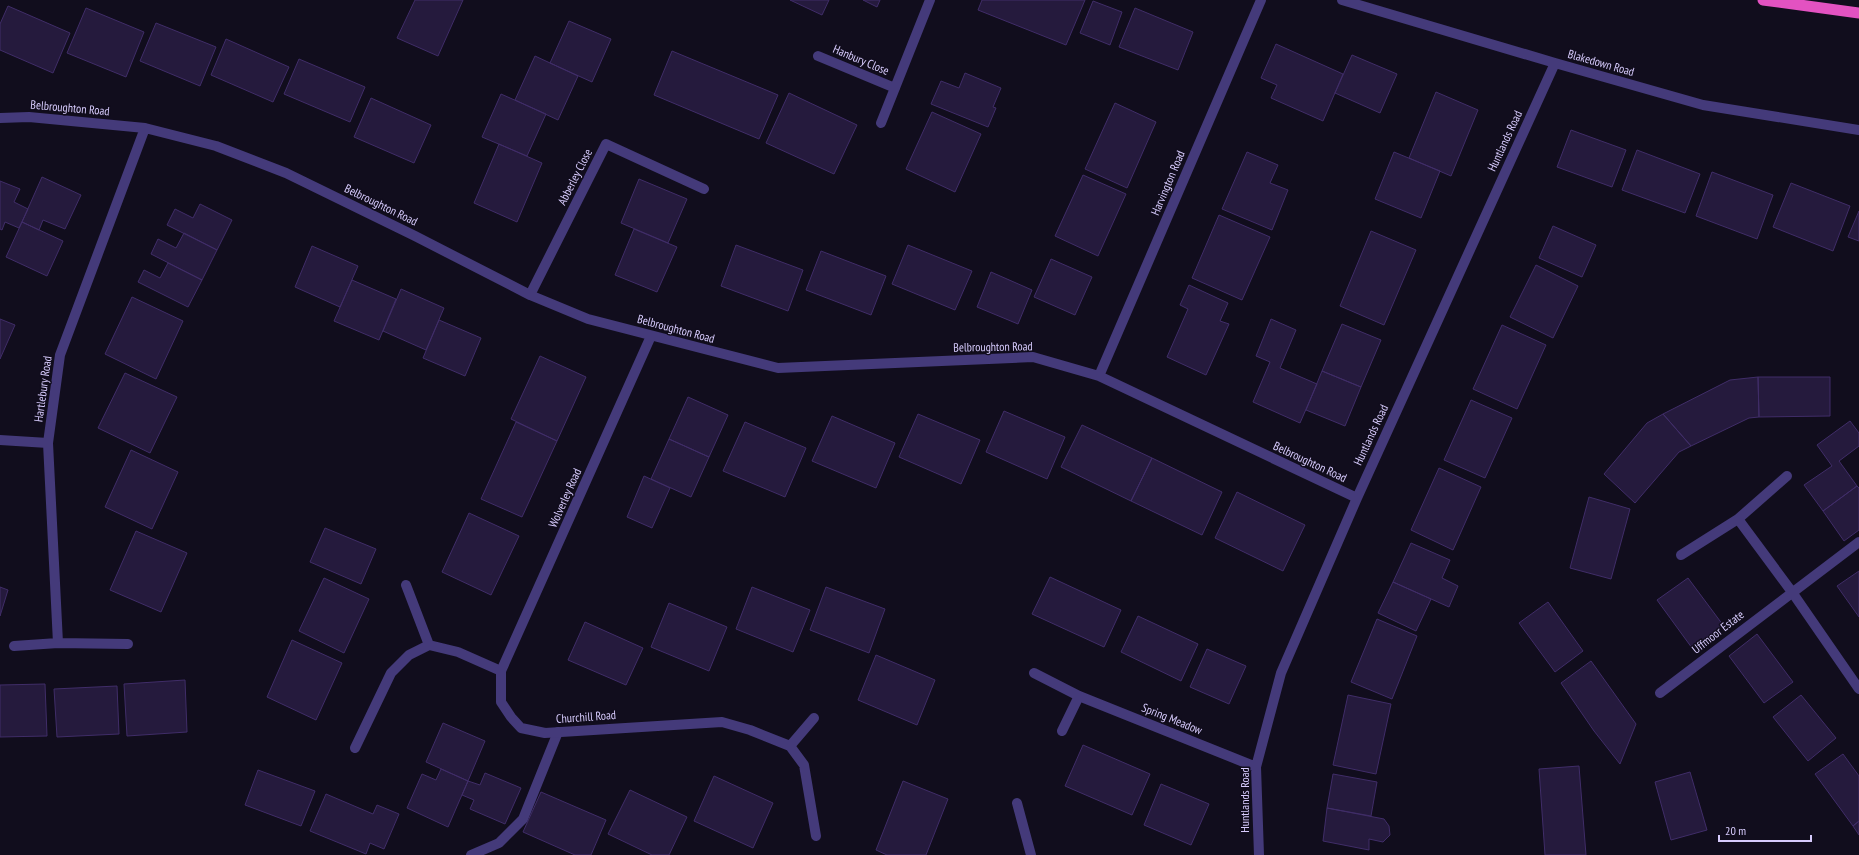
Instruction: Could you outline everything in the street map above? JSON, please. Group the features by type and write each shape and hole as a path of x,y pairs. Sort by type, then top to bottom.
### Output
{"highway":[{"path":"1763,0 1859,12"}],"street":[{"name":"Hanbury Close","path":"881,123 930,0"},
{"name":"Harvington Road","path":"1099,376 1261,0"},
{"name":"Blakedown Road","path":"1342,0 1703,105 1859,130"},
{"name":"Hanbury Close","path":"818,56 895,88"},
{"name":"Huntlands Road","path":"1259,855 1256,767 1281,673 1357,498 1555,63"},
{"name":"Belbroughton Road","path":"0,118 29,117 145,128 216,146 286,173 415,236 530,295 588,319 778,368 1033,357 1099,376 1357,498"},
{"name":"Hartlebury Road","path":"58,643 48,443 60,355 145,128"},
{"name":"Abberley Close","path":"530,295 606,144 704,189"},
{"name":"Wolverley Road","path":"501,671 652,336"},
{"path":"0,440 48,443"},
{"path":"1681,555 1738,519 1787,476"},
{"path":"1738,519 1792,592 1859,689"},
{"name":"Uffmoor Estate","path":"1660,693 1859,542"},
{"path":"406,585 428,645"},
{"path":"14,646 58,643 128,644"},
{"path":"355,748 391,673 409,655 428,645 458,652 501,671"},
{"name":"Churchill Road","path":"501,671 501,702 511,718 521,728 544,733 722,722 750,730 790,746"},
{"name":"Spring Meadow","path":"1034,673 1079,696 1256,767"},
{"path":"1062,731 1079,696"},
{"path":"814,718 790,746 804,766 816,836"},
{"path":"471,855 499,843 523,819 558,732"},
{"path":"1017,803 1031,855"}],"building":[{"path":"415,0 463,0 438,56 397,38"},
{"path":"790,0 829,0 822,15"},
{"path":"863,0 880,0 877,7"},
{"path":"982,0 1085,0 1066,45 978,10"},
{"path":"1093,1 1122,12 1110,45 1080,33"},
{"path":"8,6 70,33 53,73 0,50 0,24"},
{"path":"86,8 144,32 126,77 67,53"},
{"path":"1135,8 1193,32 1178,70 1119,47"},
{"path":"569,21 611,39 592,82 550,63"},
{"path":"156,23 216,47 200,86 140,61"},
{"path":"226,39 289,67 273,102 211,75"},
{"path":"1276,44 1343,74 1323,121 1271,98 1277,85 1261,78"},
{"path":"672,51 778,95 759,139 654,95"},
{"path":"1352,55 1397,74 1380,113 1335,93"},
{"path":"535,56 578,76 558,120 515,100"},
{"path":"299,59 365,87 350,122 284,94"},
{"path":"965,73 1001,88 993,107 996,108 988,127 931,104 941,81 959,88"},
{"path":"1436,92 1478,110 1451,176 1409,158"},
{"path":"789,93 857,125 834,174 766,143"},
{"path":"501,94 546,114 527,156 482,137"},
{"path":"371,98 431,125 414,163 354,137"},
{"path":"1115,103 1156,122 1127,188 1085,169"},
{"path":"932,112 981,134 955,192 906,169"},
{"path":"1571,130 1626,150 1612,187 1557,167"},
{"path":"499,144 542,163 517,222 474,203"},
{"path":"1637,150 1700,174 1685,213 1622,190"},
{"path":"1247,152 1278,165 1270,183 1288,190 1272,230 1222,209"},
{"path":"1394,152 1440,171 1421,218 1375,199"},
{"path":"1712,172 1773,195 1757,239 1696,216"},
{"path":"1083,175 1126,194 1098,256 1055,236"},
{"path":"42,177 81,195 65,229 43,220 39,230 22,222"},
{"path":"639,179 687,199 668,243 621,223"},
{"path":"0,181 20,189 14,202 28,209 19,228 5,222 2,230 0,229"},
{"path":"1791,183 1850,206 1833,251 1773,227"},
{"path":"200,204 232,220 217,250 167,225 175,209 193,218"},
{"path":"1859,211 1859,241 1848,237"},
{"path":"1219,215 1270,237 1242,300 1192,278"},
{"path":"22,222 63,241 47,276 6,257"},
{"path":"1553,226 1596,245 1582,277 1539,258"},
{"path":"634,229 677,247 657,292 615,275"},
{"path":"1371,231 1416,250 1384,325 1340,306"},
{"path":"184,233 217,250 202,280 151,254 158,239 176,248"},
{"path":"736,245 803,270 788,311 721,286"},
{"path":"908,245 972,271 955,310 892,284"},
{"path":"312,246 358,266 340,307 295,287"},
{"path":"821,251 886,276 871,315 806,290"},
{"path":"1051,259 1092,277 1075,315 1034,297"},
{"path":"168,263 202,280 188,307 138,282 144,270 160,278"},
{"path":"1536,265 1578,286 1553,338 1510,317"},
{"path":"991,272 1032,290 1018,324 977,307"},
{"path":"352,280 396,299 379,340 334,321"},
{"path":"1189,285 1228,303 1220,321 1229,324 1206,375 1167,357 1188,309 1180,305"},
{"path":"401,289 444,308 426,350 383,331"},
{"path":"132,297 183,321 156,379 105,354"},
{"path":"0,319 15,325 0,359"},
{"path":"1271,319 1296,330 1280,368 1317,384 1300,423 1253,402 1270,362 1256,356"},
{"path":"439,320 481,338 465,376 423,358"},
{"path":"1342,324 1381,340 1361,387 1322,371"},
{"path":"1502,325 1546,345 1517,409 1473,389"},
{"path":"540,356 586,377 557,441 511,419"},
{"path":"1322,371 1361,387 1345,426 1306,410"},
{"path":"125,373 177,397 150,453 98,428"},
{"path":"1758,377 1830,377 1830,416 1759,417"},
{"path":"1758,377 1759,417 1749,418 1691,446 1663,414 1730,380"},
{"path":"688,397 728,415 709,457 669,439"},
{"path":"1471,400 1512,418 1485,478 1444,460"},
{"path":"1004,411 1065,437 1047,479 986,452"},
{"path":"918,414 980,440 961,484 899,457"},
{"path":"1663,414 1691,446 1679,452 1635,503 1604,474 1647,423"},
{"path":"832,416 895,443 876,488 812,461"},
{"path":"1850,421 1859,433 1859,446 1839,461 1857,486 1823,511 1804,485 1832,466 1817,445"},
{"path":"516,422 557,441 522,517 481,499"},
{"path":"745,422 806,448 785,497 723,471"},
{"path":"1082,425 1152,458 1131,501 1061,467"},
{"path":"669,439 709,457 691,497 651,479"},
{"path":"131,450 178,472 152,529 105,507"},
{"path":"1152,458 1222,492 1202,535 1131,501"},
{"path":"1439,468 1481,487 1453,550 1411,530"},
{"path":"644,476 670,488 652,528 627,517"},
{"path":"1857,486 1859,488 1859,530 1844,541 1823,511"},
{"path":"1237,492 1305,525 1283,571 1215,538"},
{"path":"1589,497 1630,509 1611,579 1570,568"},
{"path":"469,513 519,536 491,595 442,572"},
{"path":"325,528 376,549 361,584 310,562"},
{"path":"136,531 187,553 161,612 110,590"},
{"path":"1411,543 1450,560 1442,578 1458,586 1449,607 1393,582"},
{"path":"1859,571 1859,617 1837,586"},
{"path":"1050,577 1121,610 1104,647 1032,614"},
{"path":"324,578 369,599 344,653 299,631"},
{"path":"1688,578 1723,625 1692,648 1657,600"},
{"path":"1393,582 1431,599 1416,631 1378,613"},
{"path":"0,587 8,590 0,616"},
{"path":"752,587 810,610 793,652 736,629"},
{"path":"826,587 885,609 869,653 810,630"},
{"path":"1548,602 1583,651 1555,672 1519,623"},
{"path":"669,603 727,627 709,671 651,647"},
{"path":"1138,616 1198,644 1181,681 1121,652"},
{"path":"1377,619 1417,636 1392,699 1351,682"},
{"path":"585,622 643,648 626,685 568,660"},
{"path":"1757,634 1793,682 1764,703 1729,656"},
{"path":"292,640 342,663 316,720 267,697"},
{"path":"1207,649 1246,666 1229,704 1190,687"},
{"path":"876,655 935,680 917,725 858,700"},
{"path":"1591,661 1636,724 1620,764 1594,731 1561,683"},
{"path":"185,680 187,732 127,736 124,684"},
{"path":"45,684 47,736 0,737 0,685"},
{"path":"117,686 119,734 57,737 54,689"},
{"path":"1348,695 1391,704 1376,774 1333,765"},
{"path":"1801,695 1836,738 1808,761 1773,717"},
{"path":"443,723 485,741 468,781 426,762"},
{"path":"1083,745 1150,774 1132,815 1065,786"},
{"path":"1843,754 1859,776 1859,821 1853,826 1815,774"},
{"path":"1579,766 1586,855 1545,855 1539,769"},
{"path":"441,769 468,781 448,827 407,808 422,774 436,780"},
{"path":"258,770 315,791 301,826 245,805"},
{"path":"1690,772 1707,830 1671,840 1655,782"},
{"path":"485,773 521,788 505,824 470,809 474,800 462,795 468,781 480,785"},
{"path":"1333,774 1377,782 1371,816 1327,808"},
{"path":"714,776 773,803 753,848 694,821"},
{"path":"903,781 948,799 926,855 887,855 876,850"},
{"path":"1161,784 1209,804 1191,845 1144,825"},
{"path":"630,790 687,817 669,855 652,855 608,834"},
{"path":"541,792 606,820 591,855 575,855 523,832"},
{"path":"326,794 373,814 377,805 399,814 384,849 370,843 366,854 310,831"},
{"path":"1327,808 1384,819 1389,826 1390,835 1383,842 1369,839 1369,850 1323,841"},
{"path":"1859,821 1859,835 1853,826"}]}
